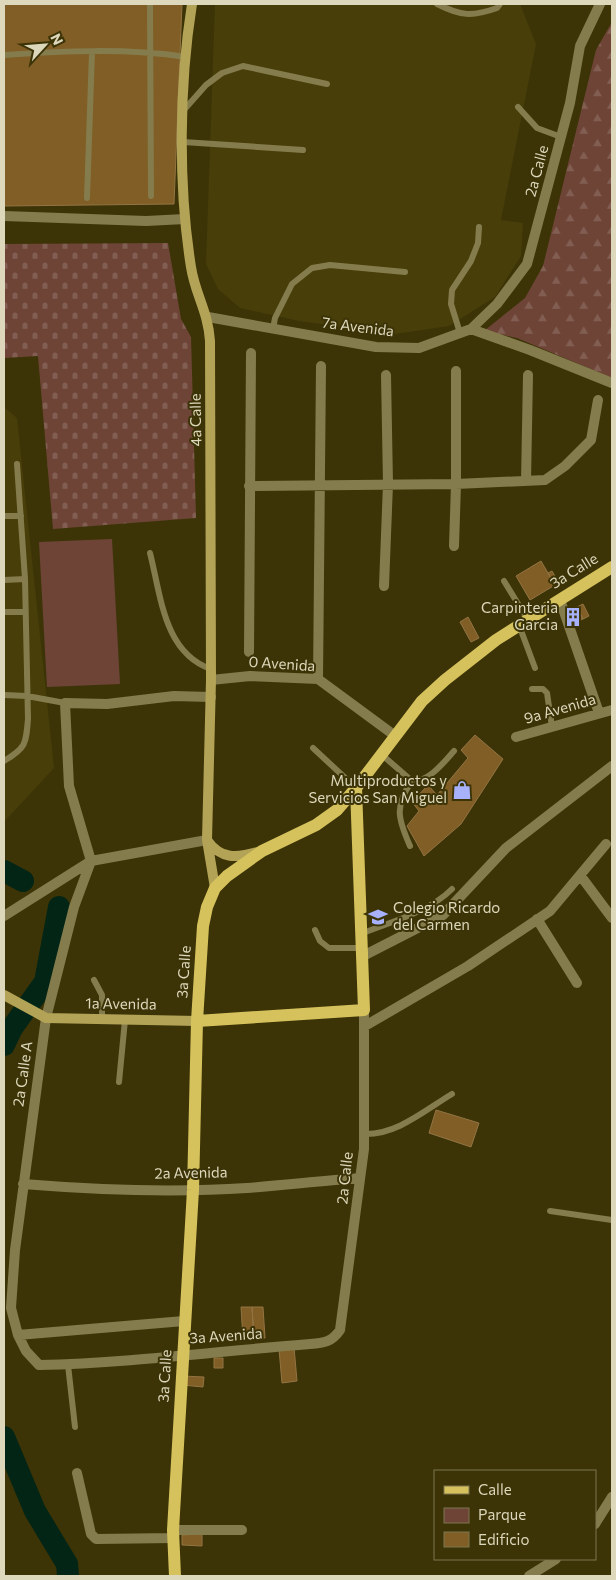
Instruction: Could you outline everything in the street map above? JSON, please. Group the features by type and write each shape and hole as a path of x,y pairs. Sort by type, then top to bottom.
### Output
{"main road":[{"name":"4a Calle","path":"192,4 186,57 184,111 185,219 193,278 208,317 210,341 212,500 211,697 207,840 215,888"},
{"name":"3a Calle","path":"175,1576 173,1534 193,1190 197,1021 203,926 215,888 227,876 262,851 328,818 356,788 394,735 422,701 444,680 496,640 612,567"},
{"path":"356,788 363,933 364,1010"},
{"path":"207,840 219,853 229,856 242,856 262,851"},
{"name":"1a Avenida","path":"8,998 44,1017 102,1020 197,1021 364,1010"}],"street":[{"name":"2a Calle","path":"471,329 497,304 527,264 570,104 580,46 600,4"},
{"path":"4,216 146,221 185,219"},
{"name":"7a Avenida","path":"208,317 376,347 420,348 471,329"},
{"path":"471,329 612,383"},
{"path":"249,652 249,486 252,353"},
{"path":"318,679 321,366"},
{"path":"454,546 456,371"},
{"path":"384,586 388,484 386,375"},
{"path":"526,482 528,375"},
{"path":"249,486 456,484 545,480 565,466 591,440 598,400"},
{"path":"560,600 599,714"},
{"name":"0 Avenida","path":"211,674 318,679 394,735"},
{"path":"91,861 69,786 65,703 107,704 174,696 211,697"},
{"name":"9a Avenida","path":"516,737 612,710"},
{"path":"363,952 443,915 506,848 612,766"},
{"path":"4,916 91,861 207,840"},
{"path":"365,1026 468,966 550,910 606,844"},
{"name":"2a Calle A","path":"39,1366 26,1351 18,1334 11,1308 15,1250 44,1017 74,906 91,861"},
{"path":"580,875 612,918"},
{"path":"537,919 577,983"},
{"name":"2a Calle","path":"327,1342 335,1338 340,1330 347,1264 356,1219 364,1134 364,1010"},
{"name":"2a Avenida","path":"23,1184 68,1188 193,1190 247,1188 360,1178"},
{"path":"18,1334 184,1321"},
{"name":"3a Avenida","path":"39,1366 121,1362 183,1354 327,1342"},
{"path":"77,1473 91,1534 96,1538 242,1530"},
{"path":"596,1522 612,1498"},
{"path":"529,1576 554,1560"}],"lane":[{"path":"150,4 151,196"},
{"path":"437,4 452,12 471,16 498,8 500,4"},
{"path":"87,198 92,52"},
{"path":"4,55 92,52 186,57"},
{"path":"184,111 196,95 222,73 243,66 327,84"},
{"path":"518,107 537,128 561,137"},
{"path":"183,142 303,150"},
{"path":"460,333 451,304 452,290 471,261 478,243 479,227"},
{"path":"273,329 275,318 292,284 312,268 330,264 405,272"},
{"path":"4,761 21,751 27,736 25,579 18,464"},
{"path":"4,516 21,516"},
{"path":"150,553 168,623 181,650 211,674"},
{"path":"4,580 25,579"},
{"path":"504,581 523,622 535,668"},
{"path":"4,612 24,612"},
{"path":"532,689 543,689 547,693 552,727"},
{"path":"4,695 27,696 65,703"},
{"path":"313,748 356,788"},
{"path":"410,846 400,824 402,796 412,781 422,779 435,771 454,751"},
{"path":"381,754 412,781"},
{"path":"363,933 411,914 443,898 452,889"},
{"path":"315,930 320,941 329,948 363,952"},
{"path":"94,980 102,995 102,1020"},
{"path":"119,1082 125,1020"},
{"path":"364,1134 373,1134 400,1127 452,1094"},
{"path":"550,1211 612,1220"},
{"path":"68,1365 75,1426"}],"shaded area":[{"path":"215,4 520,4 536,44 501,220 523,223 521,256 495,297 449,326 395,334 299,321 240,308 218,289 206,264"},
{"path":"4,407 17,418 54,768 4,822"}],"green space":[{"path":"612,22 612,378 517,338 484,331 525,298 543,266 596,50"},
{"path":"168,243 181,319 191,337 196,518 53,529 38,356 4,358 4,244"},
{"path":"112,539 120,684 47,687 39,542"}],"building":[{"path":"4,4 182,4 174,204 4,206"},
{"path":"541,561 555,585 530,600 516,576"},
{"path":"552,571 559,583 555,585 548,573"},
{"path":"583,604 589,616 583,619 577,607"},
{"path":"577,607 583,619 578,621 572,610"},
{"name":"Carpinteria Garcia","path":"572,610 578,621 573,624 567,612"},
{"path":"468,617 479,638 471,642 460,622"},
{"name":"Multiproductos y Servicios San Miguel","path":"475,735 503,759 461,824 424,856 407,826 419,811 412,802 428,785 437,795 468,758 461,750"},
{"path":"436,1110 479,1123 471,1147 429,1133"},
{"path":"241,1307 252,1307 254,1338 243,1339"},
{"path":"252,1307 263,1307 265,1338 254,1338"},
{"path":"294,1347 297,1381 282,1383 279,1349"},
{"path":"214,1358 223,1358 223,1368 214,1368"},
{"path":"183,1376 204,1377 203,1387 182,1385"},
{"path":"202,1534 202,1546 182,1545 182,1535"}],"waterway":[{"path":"4,871 23,881"},
{"path":"4,1045 12,1028 45,982 59,907"},
{"path":"4,1437 35,1511 67,1564 68,1576"}],"place":[{"name":"Carpinteria Garcia","path":"573,617"},
{"name":"Multiproductos y Servicios San Miguel","path":"462,790"},
{"name":"Colegio Ricardo del Carmen","path":"378,917"}]}
